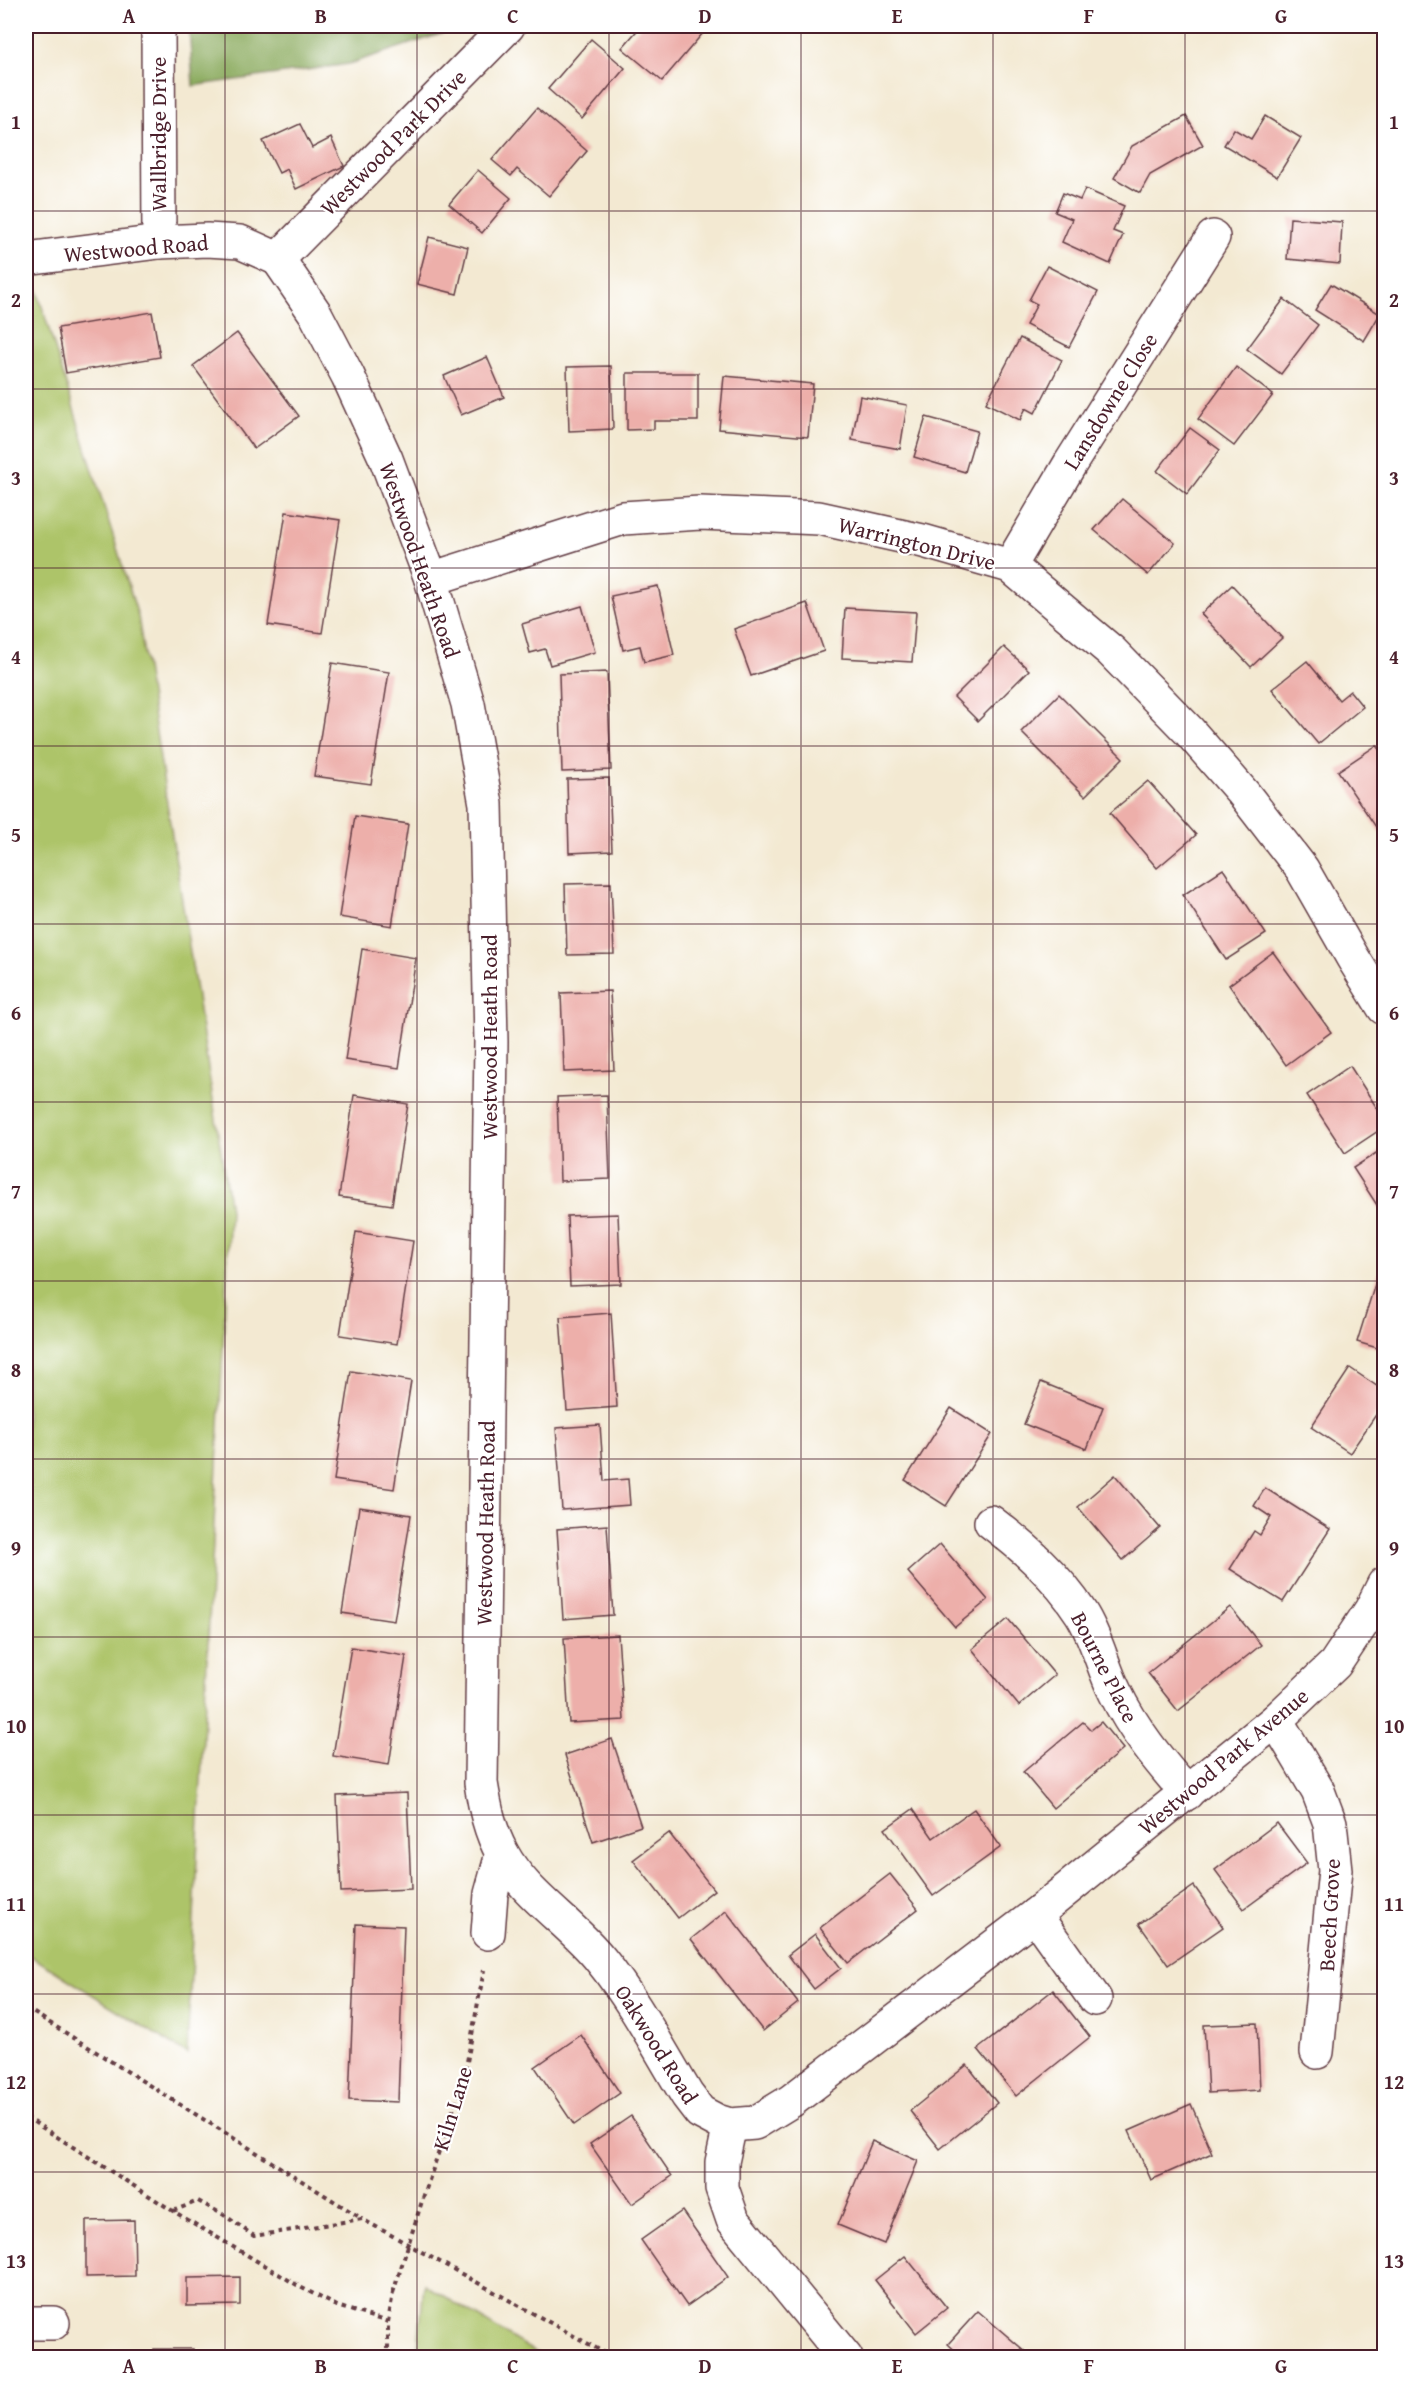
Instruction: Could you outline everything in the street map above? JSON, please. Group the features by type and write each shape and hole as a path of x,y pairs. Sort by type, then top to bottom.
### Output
{"street":[{"name":"Wallbridge Drive","path":"158,26 159,242"},
{"name":"Westwood Park Drive","path":"278,259 508,26"},
{"name":"Lansdowne Close","path":"1010,566 1070,464 1213,237"},
{"name":"Westwood Road","path":"26,259 159,242 207,240 240,242 278,259"},
{"name":"Westwood Heath Road","path":"278,259 315,313 348,376 386,459 431,579 468,704 486,804 491,1042 481,1783 490,1826 502,1854"},
{"name":"Warrington Drive","path":"431,579 623,518 700,513 819,518 923,540 1010,566 1111,651 1189,731 1244,794 1302,869 1384,1008"},
{"name":"Bourne Place","path":"991,1522 1032,1555 1081,1612 1098,1643 1114,1691 1134,1726 1187,1793"},
{"name":"Westwood Park Avenue","path":"730,2125 755,2123 790,2101 1035,1915 1276,1720 1335,1664 1371,1610 1384,1584"},
{"name":"Beech Grove","path":"1276,1720 1318,1791 1330,1823 1334,1881 1317,2052"},
{"path":"488,1933 491,1894 502,1854"},
{"name":"Oakwood Road","path":"502,1854 521,1881 575,1932 617,1981 687,2095 700,2112 730,2125"},
{"path":"1035,1915 1095,2000"},
{"path":"730,2125 722,2162 722,2188 734,2220 846,2358"}],"path":[{"name":"Kiln Lane","path":"388,2358 388,2322 393,2293 464,2078 482,1987 488,1933"},
{"path":"26,2008 362,2219 614,2358"},
{"path":"26,2117 172,2211 302,2288 337,2306 388,2322"},
{"path":"172,2211 198,2201 224,2215 254,2236 362,2219"}],"green space":[{"path":"189,26 465,26 349,64 193,86"},
{"path":"27,258 138,616 230,1210 187,2054 26,1953"},
{"path":"424,2284 543,2357 417,2357"}],"building":[{"path":"641,26 709,26 662,81 622,48"},
{"path":"591,39 625,68 582,119 548,89"},
{"path":"537,108 587,151 549,196 517,169 511,176 492,160"},
{"path":"1186,116 1203,145 1150,175 1140,193 1114,178 1132,146"},
{"path":"1265,116 1301,138 1277,177 1224,145 1234,129 1251,139"},
{"path":"300,124 312,148 331,138 344,166 296,189 287,169 279,173 263,141"},
{"path":"478,170 511,198 482,233 449,204"},
{"path":"1085,189 1124,206 1113,231 1123,235 1110,264 1062,242 1072,219 1055,212 1063,193 1080,200"},
{"path":"1290,218 1342,222 1340,264 1287,259"},
{"path":"429,237 468,247 457,294 417,284"},
{"path":"1047,266 1098,292 1069,347 1026,325 1037,304 1029,300"},
{"path":"1331,284 1380,314 1364,341 1315,310"},
{"path":"1284,299 1318,325 1281,374 1247,349"},
{"path":"152,312 160,357 66,373 58,328"},
{"path":"237,333 299,416 254,449 193,366"},
{"path":"1020,338 1062,360 1035,413 1026,408 1020,420 986,403"},
{"path":"487,357 504,397 461,415 444,376"},
{"path":"611,366 613,429 569,431 567,367"},
{"path":"1236,367 1273,395 1234,446 1198,419"},
{"path":"627,373 698,373 698,421 654,421 654,429 627,430"},
{"path":"724,376 813,384 808,437 719,429"},
{"path":"860,396 907,405 900,449 852,440"},
{"path":"926,417 977,431 965,472 914,457"},
{"path":"1190,428 1220,450 1187,494 1157,471"},
{"path":"1122,499 1175,543 1148,575 1094,530"},
{"path":"286,512 340,520 322,633 268,625"},
{"path":"1232,585 1282,638 1251,667 1201,614"},
{"path":"658,586 674,655 644,662 640,646 623,650 611,596"},
{"path":"807,603 824,651 751,676 734,629"},
{"path":"582,606 595,652 550,665 545,649 530,653 522,624"},
{"path":"845,608 916,612 912,662 842,658"},
{"path":"1004,647 1029,670 978,721 954,697"},
{"path":"1307,661 1339,700 1350,691 1363,707 1318,744 1272,689"},
{"path":"332,663 389,672 371,784 314,776"},
{"path":"607,672 611,770 562,772 559,674"},
{"path":"1059,694 1123,758 1085,796 1021,732"},
{"path":"1377,745 1384,756 1384,830 1380,833 1338,771"},
{"path":"609,778 612,851 569,853 567,779"},
{"path":"1148,781 1196,835 1157,868 1110,813"},
{"path":"355,816 408,824 392,926 339,917"},
{"path":"1223,869 1266,934 1226,960 1183,895"},
{"path":"611,883 614,954 567,955 565,884"},
{"path":"362,949 416,958 399,1068 345,1060"},
{"path":"1273,952 1331,1032 1286,1065 1229,985"},
{"path":"610,991 614,1070 564,1072 561,993"},
{"path":"1350,1066 1384,1119 1384,1127 1345,1153 1307,1095"},
{"path":"354,1095 408,1104 392,1205 339,1197"},
{"path":"607,1095 610,1179 560,1181 557,1097"},
{"path":"1384,1148 1384,1216 1353,1168"},
{"path":"618,1214 621,1284 570,1286 567,1216"},
{"path":"356,1232 413,1241 397,1344 340,1335"},
{"path":"1380,1268 1384,1270 1384,1350 1357,1342"},
{"path":"611,1313 617,1407 567,1411 560,1317"},
{"path":"1350,1368 1384,1391 1384,1403 1350,1453 1311,1427"},
{"path":"351,1371 411,1381 394,1489 334,1480"},
{"path":"1041,1382 1103,1407 1087,1449 1024,1424"},
{"path":"951,1408 992,1434 946,1506 905,1480"},
{"path":"600,1425 604,1481 628,1479 630,1505 562,1510 556,1428"},
{"path":"1115,1475 1160,1528 1123,1560 1078,1507"},
{"path":"1265,1488 1330,1529 1283,1602 1230,1569 1254,1531 1260,1535 1271,1517 1254,1506"},
{"path":"359,1507 411,1515 394,1621 342,1613"},
{"path":"607,1525 613,1615 563,1619 557,1529"},
{"path":"940,1544 988,1600 955,1627 908,1572"},
{"path":"1230,1607 1261,1645 1178,1711 1148,1673"},
{"path":"1008,1619 1055,1675 1019,1706 972,1649"},
{"path":"618,1635 624,1720 569,1723 564,1638"},
{"path":"351,1647 406,1656 389,1765 333,1756"},
{"path":"1083,1722 1091,1730 1101,1722 1123,1749 1053,1808 1023,1772"},
{"path":"612,1739 641,1826 593,1842 565,1755"},
{"path":"407,1793 411,1889 341,1892 337,1796"},
{"path":"913,1809 933,1838 974,1809 1001,1847 933,1896 885,1829"},
{"path":"1277,1823 1307,1863 1244,1909 1215,1870"},
{"path":"669,1833 714,1890 678,1918 633,1860"},
{"path":"890,1874 918,1909 848,1963 820,1928"},
{"path":"1194,1886 1223,1927 1168,1965 1139,1924"},
{"path":"726,1911 798,2003 763,2031 691,1939"},
{"path":"356,1924 404,1926 398,2102 349,2100"},
{"path":"815,1934 841,1968 814,1989 788,1955"},
{"path":"1053,1990 1090,2037 1016,2096 978,2049"},
{"path":"1257,2023 1260,2090 1208,2093 1204,2025"},
{"path":"581,2035 620,2093 574,2125 535,2067"},
{"path":"967,2065 997,2103 940,2149 910,2111"},
{"path":"1191,2104 1212,2153 1151,2180 1129,2131"},
{"path":"631,2116 672,2176 632,2204 590,2144"},
{"path":"872,2141 918,2161 884,2244 838,2225"},
{"path":"682,2211 728,2277 687,2306 641,2240"},
{"path":"134,2220 135,2276 86,2277 86,2221"},
{"path":"905,2256 947,2308 916,2333 875,2280"},
{"path":"240,2277 240,2305 187,2306 187,2278"},
{"path":"978,2311 1033,2358 963,2358 948,2344"},
{"path":"154,2349 193,2349 193,2358 154,2358"}]}
